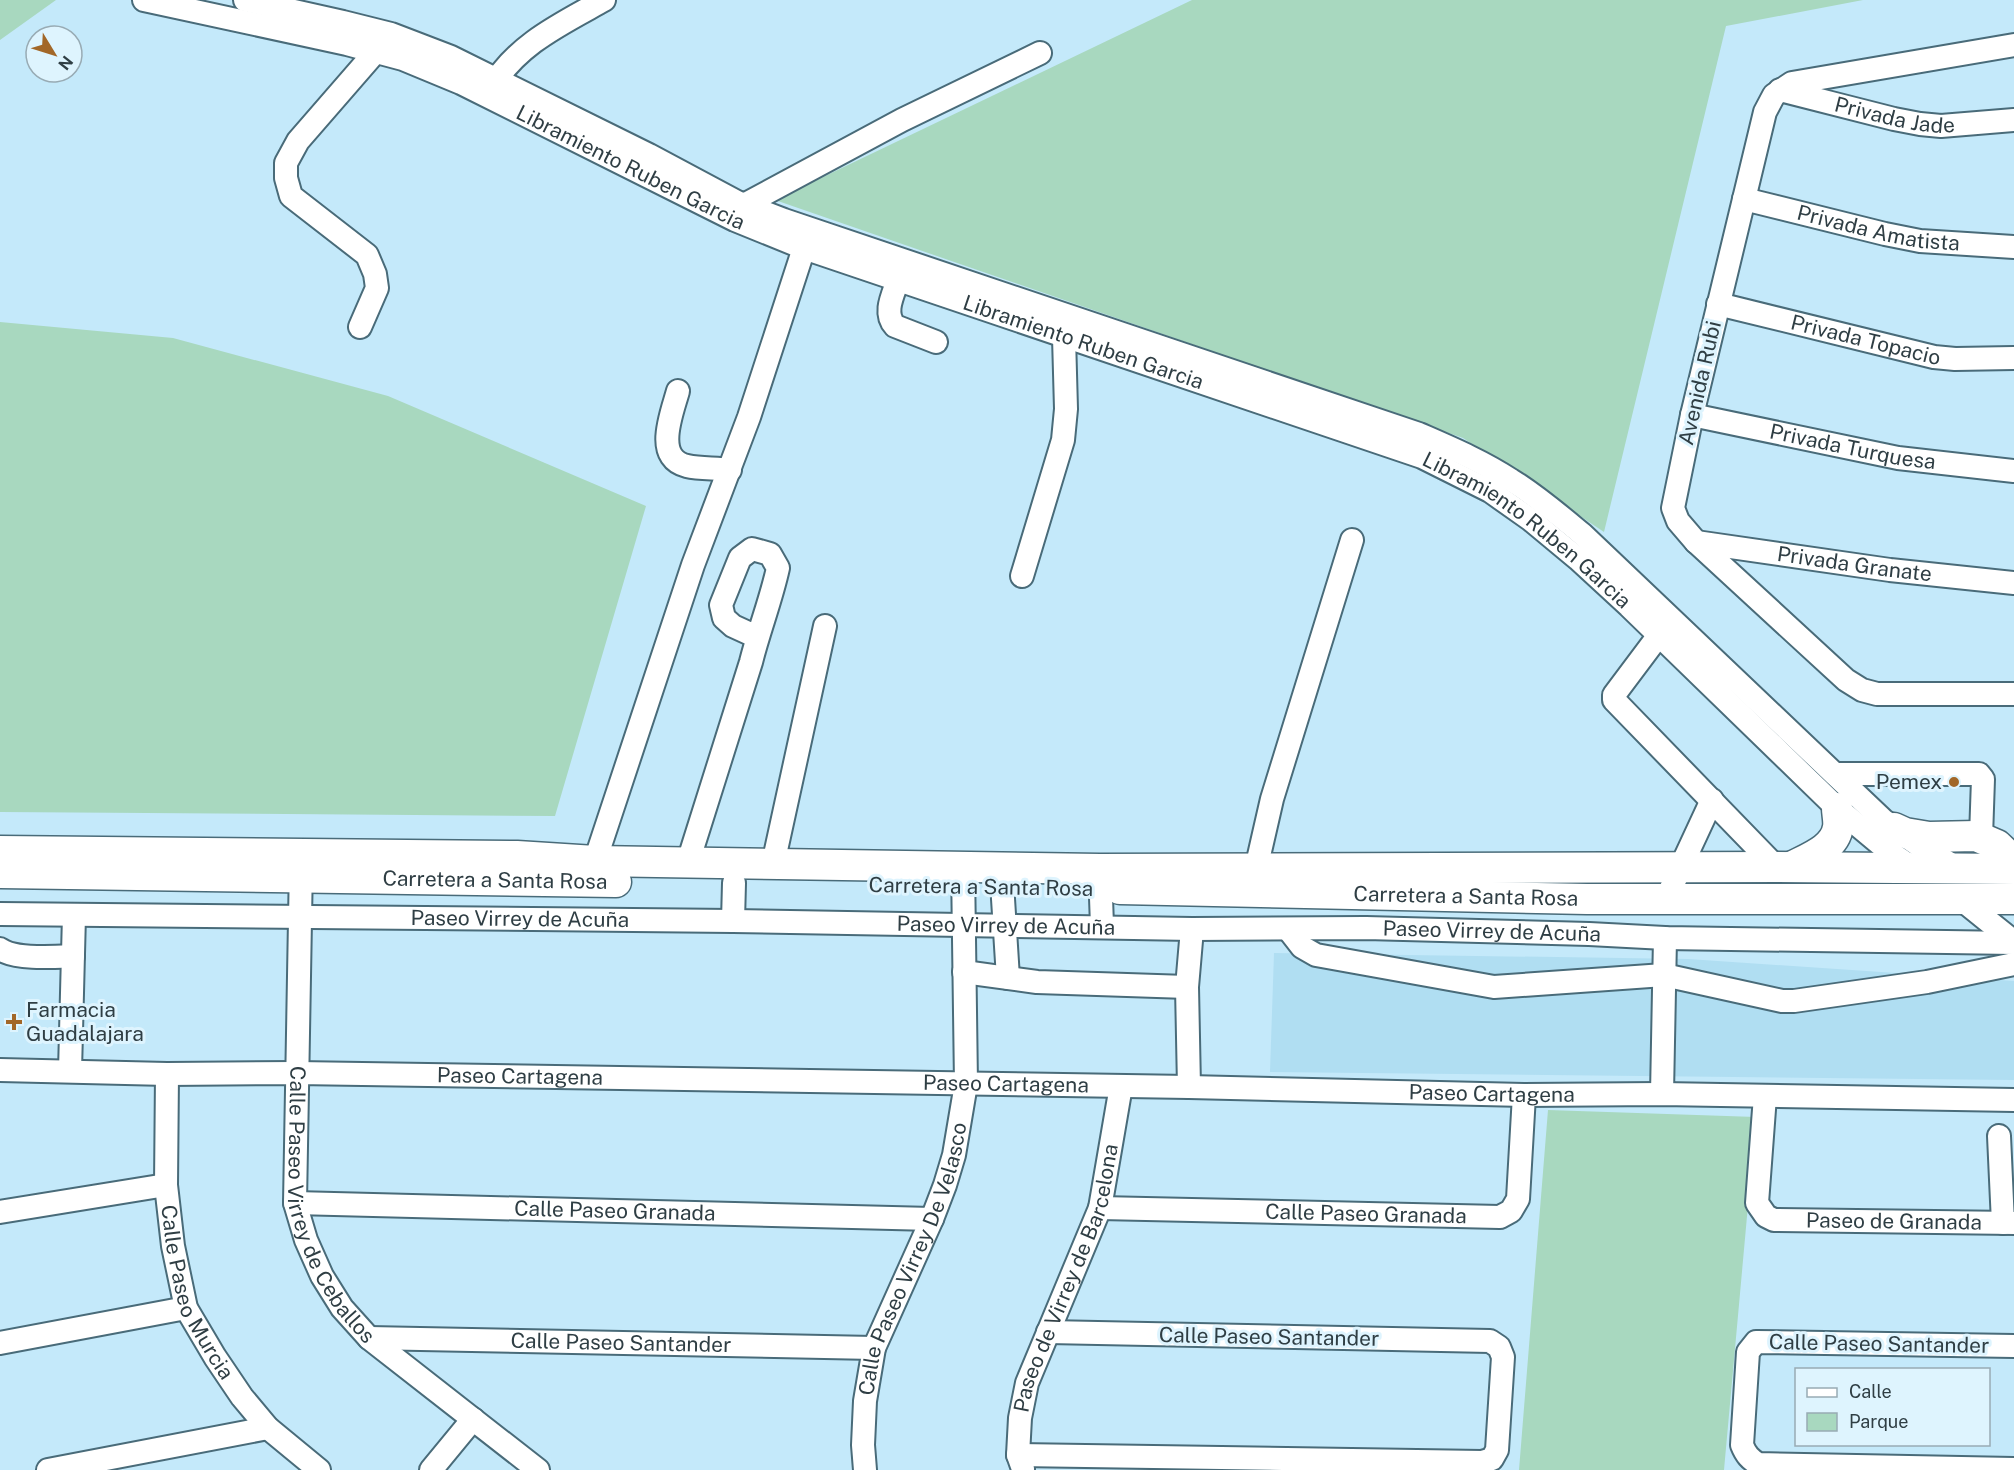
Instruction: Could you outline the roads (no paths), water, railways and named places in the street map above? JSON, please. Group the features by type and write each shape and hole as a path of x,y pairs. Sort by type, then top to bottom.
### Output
{"main road":[{"path":"1784,867 1821,851 1835,837 1838,827 1837,808"},
{"path":"1894,828 1915,836 1981,837 1997,845 2014,861"},
{"name":"Carretera a Santa Rosa","path":"0,851 301,865 517,880 734,883 963,877 1365,881 1585,868 2014,869"},
{"name":"Carretera a Santa Rosa","path":"0,873 301,865 517,856 595,861 773,864 963,877"},
{"name":"Carretera a Santa Rosa","path":"1365,881 1587,899 2011,901"}],"street":[{"name":"Libramiento Ruben Garcia","path":"144,0 346,44 403,59 433,71 492,88 744,204 784,220 1419,434 1467,455 1511,479 1544,502 1582,534 1882,820 2011,901"},
{"name":"Libramiento Ruben Garcia","path":"245,0 391,34 451,57 492,88 727,216 804,248 1422,457 1463,477 1497,496 1531,520 1578,560 1659,635 1837,808 1891,853 1962,900 2014,943"},
{"path":"492,88 507,65 542,34 604,0"},
{"path":"360,327 377,288 375,274 367,255 291,196 286,178 286,163 298,141 391,34"},
{"path":"1780,90 1792,83 2014,45"},
{"path":"744,204 902,120 1040,53"},
{"name":"Privada Jade","path":"1780,90 1920,124 1941,126 2014,120"},
{"name":"Avenida Rubi","path":"1780,90 1768,103 1765,112 1718,304 1673,508 1677,521 1696,542 1846,680 1862,690 1877,694 2014,694"},
{"name":"Privada Amatista","path":"1744,199 1920,241 2014,247"},
{"path":"595,861 693,565 749,417 804,248"},
{"path":"898,280 888,314 891,321 896,326 936,342"},
{"name":"Privada Topacio","path":"1718,304 1934,357 2014,358"},
{"path":"1022,576 1064,440 1066,409 1064,337"},
{"path":"678,391 665,441 672,457 685,466 730,470"},
{"name":"Privada Turquesa","path":"1692,415 1898,458 2014,471"},
{"path":"1253,880 1272,799 1352,540"},
{"name":"Privada Granate","path":"1696,542 1890,570 2014,583"},
{"path":"773,864 825,626"},
{"path":"1659,635 1613,698 1712,800 1784,867"},
{"path":"688,862 757,637"},
{"path":"1835,774 1979,774 1983,778 1981,837"},
{"path":"1666,899 1712,800"},
{"name":"Calle Paseo Virrey de Ceballos","path":"301,865 302,916 295,1203 306,1240 322,1276 342,1308 369,1338 538,1470"},
{"path":"1585,868 1589,933"},
{"name":"Calle Paseo Virrey De Velasco","path":"865,1470 863,1445 865,1401 874,1348 932,1219 954,1155 966,1084 963,877"},
{"path":"1001,877 1008,978"},
{"path":"1100,879 1102,926"},
{"path":"517,880 518,920"},
{"path":"1365,881 1366,928"},
{"path":"733,921 734,883"},
{"name":"Paseo Virrey de Acuña","path":"0,914 1004,924 1192,929 1366,928 1589,933 1665,938 2014,943"},
{"path":"70,1071 74,915"},
{"path":"1189,1087 1187,987 1192,929"},
{"path":"1288,929 1302,947 1316,955 1494,987 1664,975 1794,1002 1927,982 2014,964"},
{"path":"1662,1094 1665,938"},
{"path":"0,949 5,953 30,956 73,956"},
{"path":"964,972 1037,982 1187,987"},
{"name":"Paseo Cartagena","path":"0,1070 1189,1087 1524,1095 1662,1094 2014,1100"},
{"name":"Calle Paseo Murcia","path":"167,1074 166,1185 173,1246 186,1308 242,1397 268,1428 319,1470"},
{"name":"Paseo de Virrey de Barcelona","path":"1021,1462 1020,1418 1027,1383 1100,1208 1121,1086"},
{"name":"Calle Paseo Granada","path":"1100,1208 1500,1217 1511,1211 1518,1199 1524,1095"},
{"name":"Paseo de Granada","path":"1765,1096 1757,1203 1766,1216 1774,1220 2008,1223"},
{"path":"1999,1136 2008,1223"},
{"path":"0,1212 166,1185"},
{"name":"Calle Paseo Granada","path":"295,1203 932,1219"},
{"path":"0,1343 186,1308"},
{"name":"Calle Paseo Santander","path":"1021,1462 1482,1462 1492,1459 1497,1450 1503,1357 1499,1347 1490,1341 1048,1332"},
{"name":"Calle Paseo Santander","path":"369,1338 874,1348"},
{"name":"Calle Paseo Santander","path":"2014,1346 1756,1342 1748,1352 1742,1445 1745,1453 1758,1464 2014,1469"},
{"path":"431,1470 472,1419"},
{"path":"48,1470 268,1428"}],"place":[{"name":"Pemex","path":"1954,782"},
{"name":"Farmacia Guadalajara","path":"14,1022"}]}
